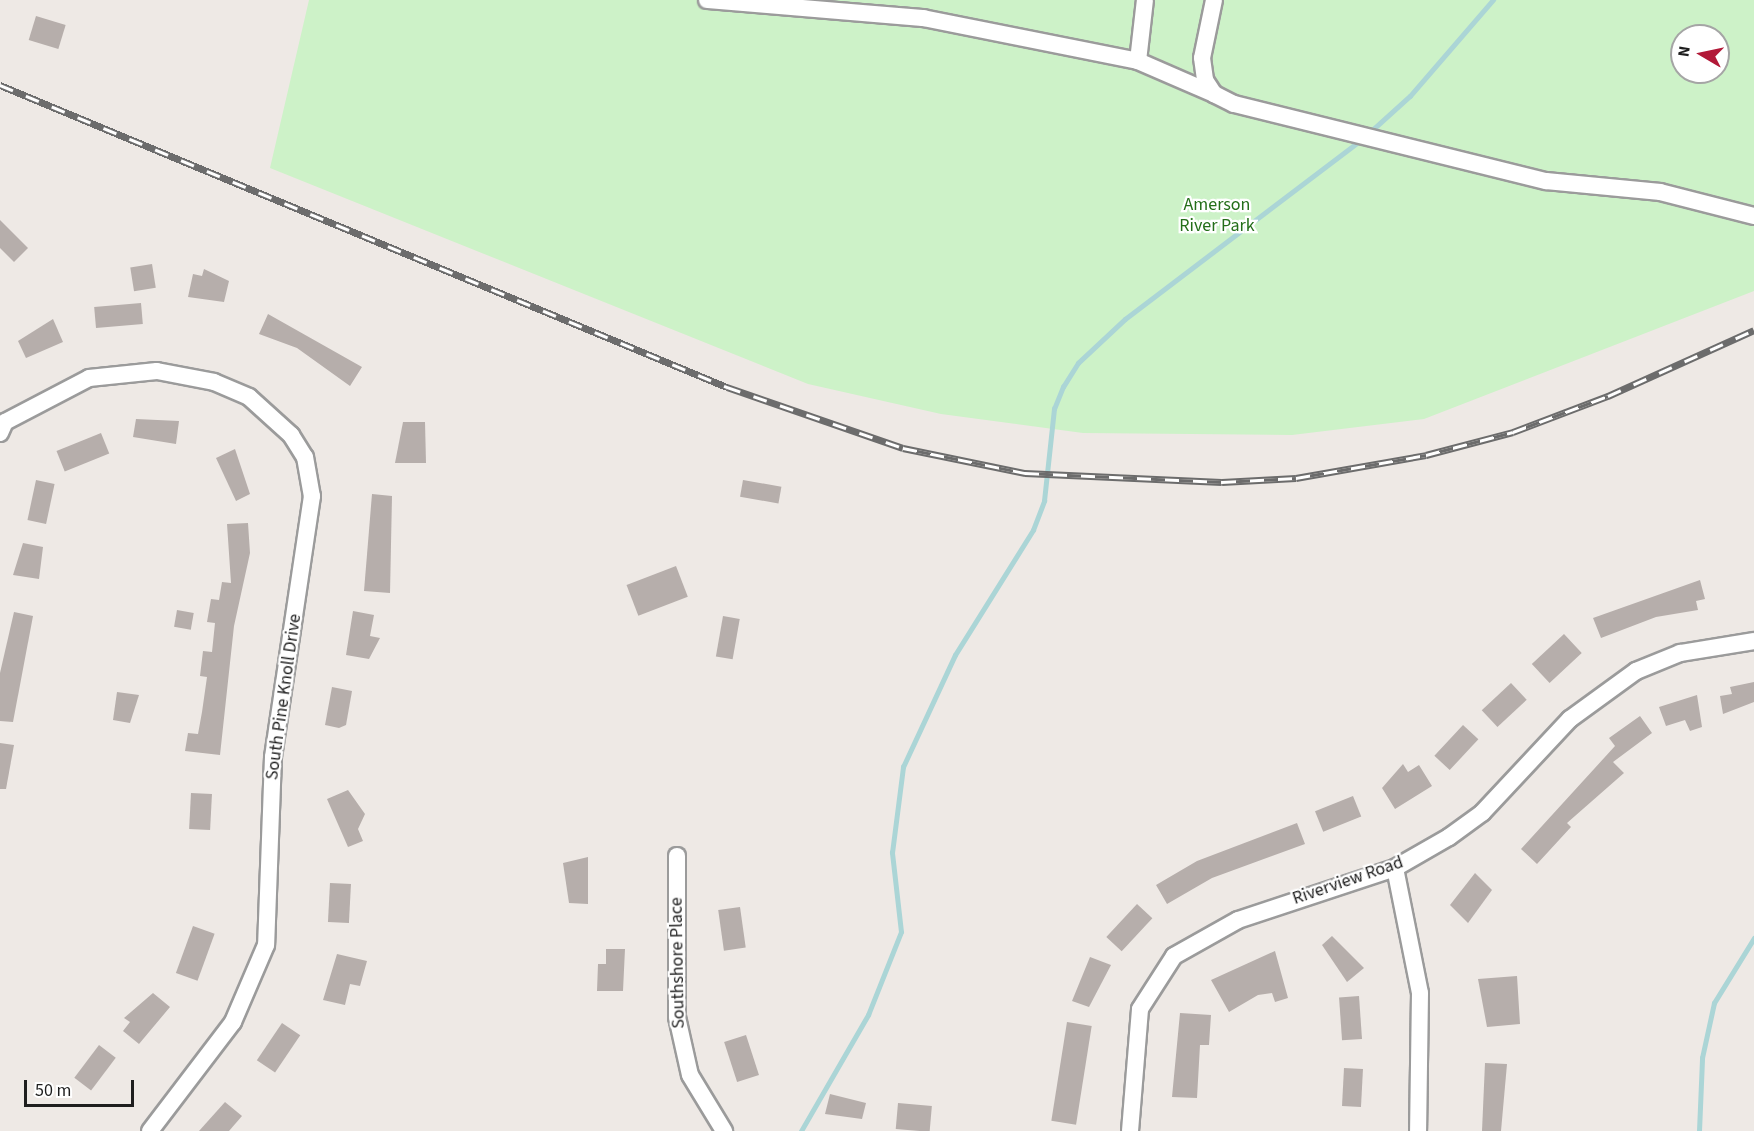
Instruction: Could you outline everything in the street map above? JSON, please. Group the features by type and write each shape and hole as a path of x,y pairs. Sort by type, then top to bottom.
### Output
{"street":[{"path":"707,0 923,18 1138,61 1234,104 1546,181 1660,192 1754,216"},
{"path":"1138,61 1144,0"},
{"path":"1214,0 1202,58 1205,80 1214,94"},
{"name":"South Pine Knoll Drive","path":"2,421 49,396 109,374 192,376 249,397 291,435 305,457 312,496 273,757 266,945 233,1022 150,1131"},
{"name":"Riverview Road","path":"1130,1131 1140,1009 1174,956 1238,920 1395,868 1482,813 1603,690 1680,653 1754,641"},
{"name":"Southshore Place","path":"677,856 677,1017 690,1076 724,1131"},
{"path":"1395,868 1420,993 1418,1131"}],"green space":[{"name":"Amerson River Park","path":"309,0 1754,0 1754,291 1424,419 1292,435 1083,433 941,414 808,384 270,168"}],"building":[{"path":"36,16 66,25 58,49 29,40"},
{"path":"0,220 28,248 14,262 0,248"},
{"path":"152,264 156,288 134,291 130,267"},
{"path":"204,269 229,281 224,302 188,297 193,274 202,276"},
{"path":"141,303 143,324 96,328 94,307"},
{"path":"268,314 362,367 350,386 297,348 259,334"},
{"path":"53,319 63,342 26,358 18,341"},
{"path":"136,419 179,421 176,444 133,437"},
{"path":"403,422 425,422 426,463 395,463"},
{"path":"101,433 109,453 65,471 56,451"},
{"path":"235,449 250,494 236,501 216,458"},
{"path":"36,480 55,484 46,524 27,520"},
{"path":"743,480 781,487 778,504 740,497"},
{"path":"372,494 392,496 390,593 364,591"},
{"path":"248,523 250,553 234,626 220,755 185,751 188,733 198,734 202,712 207,677 200,676 203,651 212,652 215,623 207,622 211,599 219,600 222,582 231,583 227,524"},
{"path":"23,543 43,547 39,579 13,575"},
{"path":"676,566 688,597 638,616 627,585"},
{"path":"1700,580 1705,599 1696,601 1698,610 1656,617 1601,638 1593,618"},
{"path":"177,610 194,613 191,630 174,627"},
{"path":"353,611 374,615 370,636 380,638 369,659 346,655"},
{"path":"14,612 33,616 13,722 0,721 0,673"},
{"path":"723,616 740,619 733,659 716,656"},
{"path":"1564,634 1582,653 1550,683 1532,664"},
{"path":"1754,682 1754,702 1723,714 1720,696 1732,694 1730,687"},
{"path":"1511,683 1527,700 1497,727 1482,710"},
{"path":"332,687 352,691 346,725 339,728 325,725"},
{"path":"117,692 139,695 130,723 113,720"},
{"path":"1697,695 1702,727 1690,731 1685,720 1666,726 1659,707"},
{"path":"1640,716 1652,733 1613,762 1624,773 1567,823 1571,827 1537,864 1521,849 1615,746 1609,738"},
{"path":"1463,725 1478,739 1450,770 1434,756"},
{"path":"0,743 14,745 6,789 0,789"},
{"path":"1403,764 1408,772 1419,765 1432,786 1395,809 1382,788"},
{"path":"348,790 365,814 358,829 363,841 348,847 327,799"},
{"path":"191,793 212,794 210,830 189,829"},
{"path":"1353,796 1361,816 1323,832 1315,811"},
{"path":"1297,823 1305,844 1212,878 1167,904 1156,885 1197,861"},
{"path":"588,857 588,904 569,903 563,863"},
{"path":"1475,873 1492,890 1468,923 1450,905"},
{"path":"330,883 351,884 349,923 328,922"},
{"path":"1137,904 1152,918 1122,951 1106,937"},
{"path":"740,907 746,948 724,951 718,910"},
{"path":"193,926 215,934 198,981 176,973"},
{"path":"1332,936 1364,968 1347,982 1322,945"},
{"path":"606,949 625,949 623,991 597,991 598,964 606,964"},
{"path":"1275,951 1288,998 1275,1002 1272,993 1258,995 1229,1012 1211,980"},
{"path":"337,954 367,961 360,986 350,984 345,1005 323,1000"},
{"path":"1090,957 1111,965 1089,1007 1072,1001"},
{"path":"1517,976 1520,1024 1487,1027 1478,979"},
{"path":"153,993 170,1007 139,1044 123,1031 130,1022 124,1018"},
{"path":"1359,996 1362,1039 1342,1040 1339,997"},
{"path":"1180,1013 1211,1015 1209,1045 1200,1045 1197,1098 1172,1097"},
{"path":"1067,1022 1092,1026 1076,1125 1051,1121"},
{"path":"282,1023 300,1035 275,1073 257,1060"},
{"path":"746,1035 759,1075 737,1082 724,1042"},
{"path":"99,1045 116,1058 91,1090 74,1078"},
{"path":"1485,1063 1507,1064 1501,1131 1482,1131"},
{"path":"1344,1068 1363,1069 1361,1107 1342,1106"},
{"path":"830,1094 866,1103 862,1119 825,1114"},
{"path":"225,1102 242,1116 229,1131 199,1131"},
{"path":"898,1103 932,1106 930,1131 896,1129"}],"waterway":[{"path":"1369,133 1410,96 1493,0"},
{"path":"801,1131 868,1015 901,932 892,853 903,767 955,655 1033,530 1044,501 1054,409 1063,387 1078,363 1125,319 1361,140"},
{"path":"1699,1131 1702,1058 1714,1003 1754,938"}],"railway":[{"path":"0,85 727,387 903,448 1025,473 1222,482 1296,478 1426,455 1513,432 1608,396 1754,330"}]}
